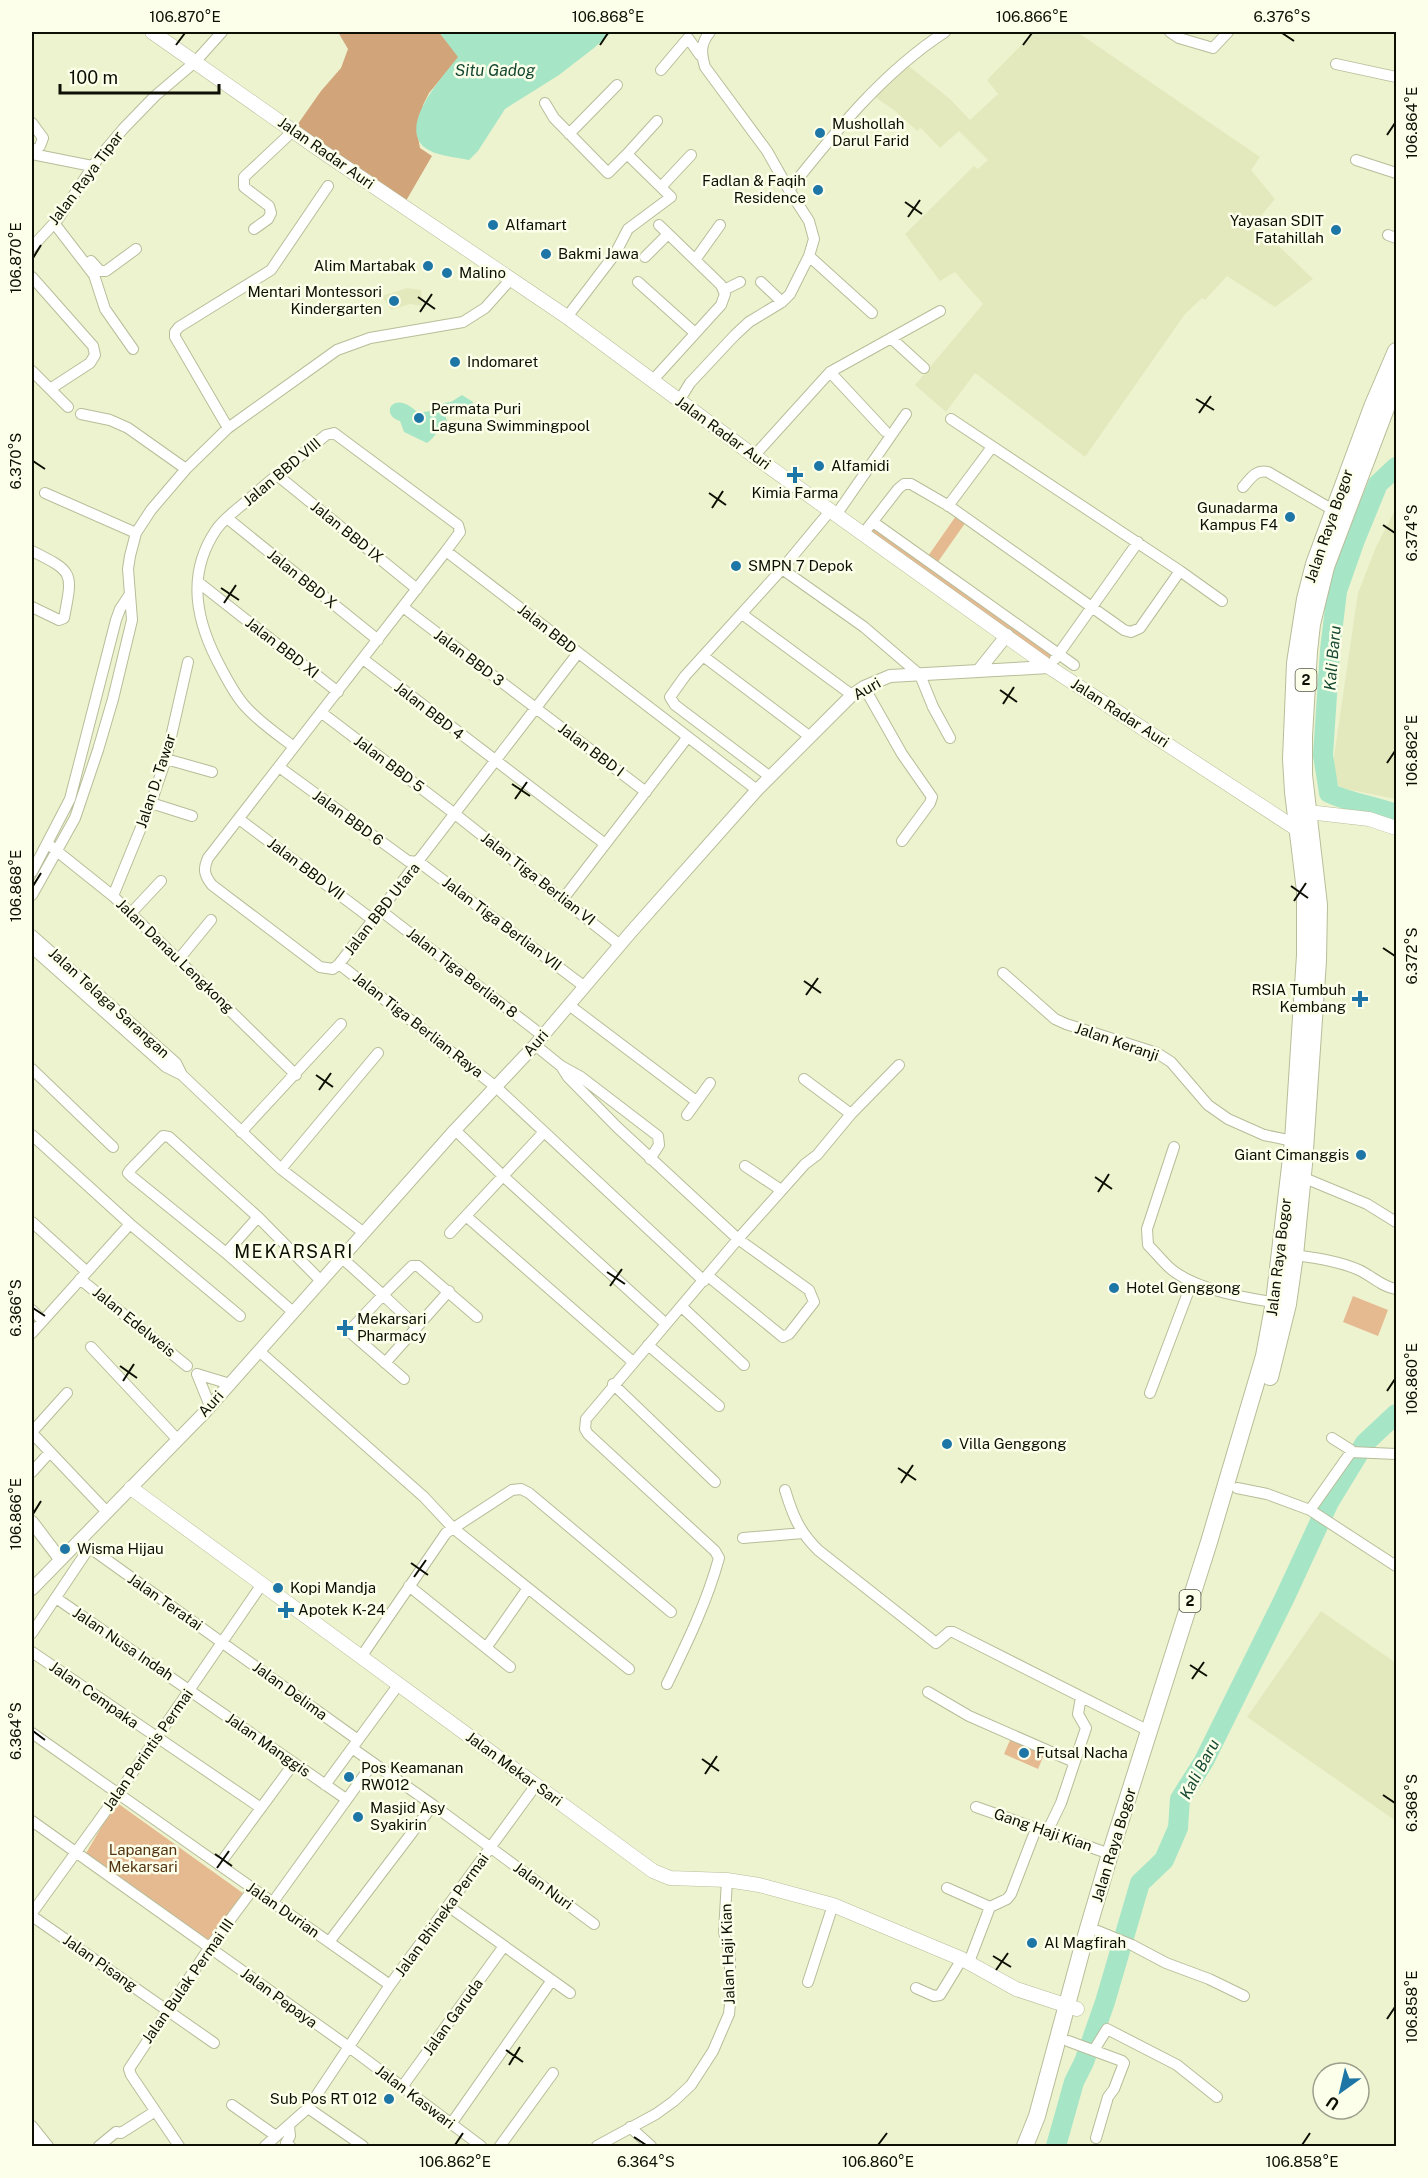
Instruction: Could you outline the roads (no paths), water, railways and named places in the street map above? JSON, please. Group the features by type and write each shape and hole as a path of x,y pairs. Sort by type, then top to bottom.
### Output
{"highway":[{"name":"Jalan Raya Bogor","path":"1087,1950 1098,1931 1277,1353 1293,1140 1319,905 1305,792 1306,680 1312,624 1326,567 1396,351"},
{"name":"Jalan Raya Bogor","path":"1025,2146 1072,2007 1110,1854 1295,1255 1302,1177 1308,1005 1305,891 1291,759 1295,663 1310,580 1333,510 1378,410 1396,382"},
{"name":"Jalan Raya Bogor","path":"1035,2146 1074,2044 1072,2007"}],"main road":[{"name":"Jalan Radar Auri","path":"152,32 567,317 754,456 1049,667 1298,830"},
{"path":"1308,812 1369,819 1396,828"},
{"name":"Jalan Mekar Sari","path":"130,1488 653,1871 670,1878 727,1880 759,1885 833,1905 966,1960 1016,1989 1072,2007"}],"street":[{"name":"Jalan Raya Tipar","path":"32,247 56,221 92,166 138,113 195,62 222,32"},
{"path":"703,61 701,46 710,32"},
{"path":"789,190 859,105 898,66 945,32"},
{"path":"1170,32 1179,38 1213,48 1228,32"},
{"path":"661,70 688,38 697,49 713,80 767,151 813,230 814,239 809,256 794,286 782,302 749,322 690,383 679,401"},
{"path":"1336,64 1396,77"},
{"path":"569,134 617,85"},
{"path":"545,103 554,118 608,173 657,121"},
{"path":"32,123 43,138 40,146 32,153"},
{"path":"254,229 268,219 269,206 244,186 244,177 293,131"},
{"path":"32,153 92,166"},
{"path":"567,317 615,254 628,230 671,197 627,154"},
{"path":"661,187 691,155"},
{"path":"1356,160 1396,173"},
{"path":"228,428 175,338 175,332 179,327 267,272 276,264 328,186"},
{"path":"56,221 100,271 106,271 136,249"},
{"path":"56,221 94,274 105,309 133,349"},
{"path":"652,381 721,305 725,294 724,290 659,225"},
{"path":"694,260 720,225"},
{"path":"645,257 668,234"},
{"path":"809,256 872,313"},
{"path":"32,277 95,351 90,363 50,389"},
{"path":"32,895 58,851 84,794 113,699 132,620 128,569 136,533 151,510 186,469 228,428 337,350 370,338 463,322 485,308 510,280"},
{"path":"638,282 695,333"},
{"path":"724,290 740,282"},
{"path":"761,282 782,302"},
{"path":"754,456 830,372 940,311"},
{"path":"891,338 924,368"},
{"path":"32,371 68,407"},
{"path":"830,372 885,431"},
{"path":"81,414 110,420 128,429 186,469"},
{"path":"769,776 675,705 671,700 671,694 833,512 906,414"},
{"path":"951,418 1138,542 1222,601"},
{"name":"Jalan BBD VIII","path":"294,747 243,705 230,685 203,631 199,613 198,582 209,541 217,529 276,475 326,435 334,433 458,525 459,535 446,551"},
{"path":"948,506 992,447"},
{"path":"833,512 863,465"},
{"path":"1243,487 1262,470 1333,510"},
{"name":"Jalan BBD IX","path":"276,475 417,589"},
{"path":"863,534 904,484 915,485 1125,630 1135,631 1140,628 1180,571"},
{"path":"45,493 136,533"},
{"name":"Jalan BBD X","path":"227,518 378,640"},
{"path":"873,522 1074,666"},
{"path":"1049,667 1138,542"},
{"path":"32,551 63,568 68,575 70,585 62,620 32,608"},
{"path":"363,659 446,551"},
{"name":"Jalan BBD","path":"446,551 757,790"},
{"path":"782,570 864,627 920,675 933,707 950,738"},
{"name":"Jalan BBD XI","path":"198,582 338,692"},
{"path":"32,872 70,799 116,620 130,594"},
{"name":"Jalan BBD 3","path":"403,607 536,708"},
{"path":"742,614 852,695"},
{"path":"979,670 1006,635"},
{"name":"Jalan BBD Utara","path":"363,659 208,858 204,873 212,885 320,967 329,970 339,964 578,653"},
{"path":"703,656 809,736"},
{"name":"Jalan BBD 4","path":"363,659 495,762 606,844"},
{"name":"Jalan D. Tawar","path":"113,896 151,803 166,759 188,662"},
{"name":"Auri","path":"130,1488 210,1406 455,1130 539,1041 769,776 852,695 890,676 1049,667"},
{"path":"864,687 902,754 932,798 902,841"},
{"name":"Jalan BBD I","path":"536,708 646,792"},
{"name":"Jalan BBD 5","path":"322,713 455,814"},
{"path":"563,899 687,738"},
{"path":"166,759 212,772"},
{"name":"Jalan BBD 6","path":"279,767 408,861 419,862"},
{"path":"151,803 192,816"},
{"name":"Jalan Tiga Berlian VI","path":"455,814 620,945"},
{"name":"Jalan BBD VII","path":"239,819 373,920"},
{"name":"Jalan Danau Lengkong","path":"48,844 113,896 296,1075"},
{"name":"Jalan Tiga Berlian VII","path":"419,862 585,987"},
{"path":"132,914 161,881"},
{"name":"Jalan Tiga Berlian 8","path":"380,910 539,1041 561,1066"},
{"path":"179,959 211,920"},
{"name":"Jalan Telaga Sarangan","path":"32,935 176,1063 182,1075"},
{"name":"Jalan Telaga Sarangan","path":"32,948 166,1067 182,1075 280,1168 364,1233"},
{"name":"Jalan Tiga Berlian Raya","path":"339,964 496,1087 706,1278 783,1337 789,1334 812,1305 812,1294 738,1239"},
{"name":"Jalan Keranji","path":"1002,973 1055,1018 1066,1024 1157,1053 1171,1062 1208,1105 1228,1119 1264,1135 1293,1140"},
{"path":"569,1005 696,1101"},
{"path":"241,1132 341,1024"},
{"path":"280,1168 378,1053"},
{"path":"667,1684 693,1630 719,1558 715,1551 585,1429 586,1419 613,1384 781,1190 805,1164 817,1155 851,1114 900,1065"},
{"path":"561,1066 581,1077 660,1138 659,1145 650,1159"},
{"path":"561,1066 568,1077 616,1127 738,1239"},
{"path":"32,1069 113,1147"},
{"path":"804,1079 851,1114"},
{"path":"687,1115 710,1083"},
{"path":"616,1127 628,1113"},
{"path":"455,1130 666,1324"},
{"path":"450,1233 544,1132"},
{"path":"32,1135 130,1224 240,1316"},
{"path":"293,1312 131,1176 128,1173 130,1170 163,1136 166,1136 258,1217 321,1281"},
{"path":"1174,1147 1147,1229 1148,1245 1172,1270 1192,1282 1281,1303"},
{"path":"745,1166 781,1190"},
{"path":"1302,1177 1367,1204 1396,1222"},
{"path":"466,1216 633,1362"},
{"path":"225,1253 258,1217"},
{"name":"Jalan Edelweis","path":"32,1222 84,1275 187,1366"},
{"path":"32,1333 130,1224"},
{"path":"1295,1255 1354,1268 1396,1289"},
{"path":"342,1258 417,1327"},
{"path":"404,1379 350,1330 383,1294 415,1265 477,1317"},
{"path":"1150,1393 1192,1282"},
{"path":"385,1363 449,1292"},
{"path":"681,1307 744,1365"},
{"path":"32,1310 42,1320"},
{"path":"648,1345 719,1406"},
{"path":"91,1347 178,1440"},
{"path":"259,1351 424,1497 453,1528 629,1669"},
{"path":"210,1406 197,1374 230,1384"},
{"path":"613,1384 716,1482"},
{"path":"67,1393 32,1432 107,1512"},
{"path":"1332,1438 1353,1452 1396,1454"},
{"path":"32,1472 50,1452"},
{"path":"1311,1511 1353,1452"},
{"path":"32,1632 56,1598 84,1544 107,1512 130,1488"},
{"path":"1237,1488 1267,1494 1311,1511 1396,1566"},
{"path":"361,1657 446,1533 512,1490 521,1489 529,1493 671,1612"},
{"path":"785,1490 795,1520 818,1550 936,1643 949,1632 953,1632 1149,1731"},
{"path":"32,1522 60,1559"},
{"path":"743,1538 803,1533"},
{"path":"32,1588 60,1559 84,1544"},
{"name":"Jalan Teratai","path":"84,1544 223,1642"},
{"name":"Jalan Perintis Permai","path":"32,1914 262,1584"},
{"path":"409,1586 510,1667"},
{"path":"486,1648 528,1588"},
{"name":"Jalan Nusa Indah","path":"56,1598 189,1690"},
{"name":"Jalan Delima","path":"223,1642 355,1744 373,1763 433,1805"},
{"name":"Jalan Cempaka","path":"32,1652 261,1808"},
{"path":"325,1785 399,1684"},
{"name":"Jalan Manggis","path":"189,1690 346,1799"},
{"path":"928,1692 969,1716 1074,1762"},
{"path":"916,1988 940,1995 966,1960 990,1907 1007,1899 1011,1894 1042,1830 1061,1803 1086,1728 1078,1714 1081,1697"},
{"name":"Jalan Durian","path":"32,1733 390,1985"},
{"path":"219,1865 294,1763"},
{"path":"273,1902 373,1763"},
{"name":"Jalan Bhineka Permai","path":"265,2146 308,2108 390,1985 536,1785"},
{"path":"329,1942 433,1805"},
{"name":"Jalan Nuri","path":"433,1805 594,1924"},
{"name":"Gang Haji Kian","path":"976,1807 1110,1854"},
{"name":"Jalan Pepaya","path":"32,1821 349,2048"},
{"name":"Jalan Haji Kian","path":"597,2146 656,2114 691,2085 708,2060 722,2032 730,2004 730,1956 724,1932 727,1880"},
{"path":"947,1888 990,1907"},
{"name":"Jalan Bulak Permai III","path":"154,2112 131,2075 129,2069 132,2062 209,1948 253,1889"},
{"path":"808,1982 833,1905"},
{"path":"448,1906 570,1993"},
{"name":"Jalan Pisang","path":"32,1914 214,2043"},
{"path":"1098,1931 1132,1945 1166,1963 1209,1978 1244,1996"},
{"name":"Jalan Garuda","path":"402,2087 504,1946"},
{"path":"451,2124 552,1980"},
{"path":"1094,2050 1107,2029 1177,2065 1217,2097"},
{"path":"1074,2044 1124,2063 1108,2097 1096,2138"},
{"name":"Jalan Kaswari","path":"349,2048 481,2146"},
{"path":"500,2146 553,2073"},
{"path":"232,2105 276,2136"},
{"path":"308,2108 363,2146"},
{"path":"99,2146 116,2132 121,2133 154,2112 179,2146"},
{"path":"32,2126 48,2146"},
{"path":"289,2126 290,2136 286,2143 290,2146"},
{"path":"630,2127 651,2146"},
{"path":"32,2145 41,2137"}],"water":[{"name":"Situ Gadog","path":"439,32 612,32 559,75 505,109 478,151 469,160 434,152 424,147 417,137 420,113 426,100 458,57"},
{"name":"Permata Puri Laguna Swimmingpool","path":"462,395 473,402 473,408 455,416 445,415 447,421 427,443 404,432 400,421 390,414 392,405 396,403 409,406 418,413 430,411 431,408 441,409 444,406 443,403 451,402"}],"waterway":[{"name":"Kali Baru","path":"1396,467 1378,484 1337,591 1330,650 1323,755 1329,793 1396,814"},
{"name":"Kali Baru","path":"1056,2146 1074,2082 1084,2062 1105,2002 1140,1883 1164,1860 1178,1828 1180,1799 1204,1761 1329,1502 1365,1443 1396,1414"}],"place":[{"name":"Mushollah Darul Farid","path":"820,133"},
{"name":"Fadlan & Faqih Residence","path":"818,190"},
{"name":"Alfamart","path":"493,225"},
{"name":"Yayasan SDIT Fatahillah","path":"1336,230"},
{"name":"Bakmi Jawa","path":"546,254"},
{"name":"Alim Martabak","path":"428,266"},
{"name":"Malino","path":"447,273"},
{"name":"Mentari Montessori Kindergarten","path":"394,301"},
{"name":"Indomaret","path":"455,362"},
{"name":"Permata Puri Laguna Swimmingpool","path":"419,418"},
{"name":"Alfamidi","path":"819,466"},
{"name":"Kimia Farma","path":"795,475"},
{"name":"Gunadarma Kampus F4","path":"1290,517"},
{"name":"SMPN 7 Depok","path":"736,566"},
{"name":"RSIA Tumbuh Kembang","path":"1360,999"},
{"name":"Giant Cimanggis","path":"1361,1155"},
{"name":"Hotel Genggong","path":"1114,1288"},
{"name":"Mekarsari Pharmacy","path":"345,1328"},
{"name":"Villa Genggong","path":"947,1444"},
{"name":"Wisma Hijau","path":"65,1549"},
{"name":"Kopi Mandja","path":"278,1588"},
{"name":"Apotek K-24","path":"286,1610"},
{"name":"Futsal Nacha","path":"1024,1753"},
{"name":"Pos Keamanan RW012","path":"349,1777"},
{"name":"Masjid Asy Syakirin","path":"358,1817"},
{"name":"Al Magfirah","path":"1032,1943"},
{"name":"Sub Pos RT 012","path":"389,2099"}],"district":[{"name":"MEKARSARI","path":"294,1252"}],"park label":[{"name":"Lapangan Mekarsari","path":"143,1858"}]}
